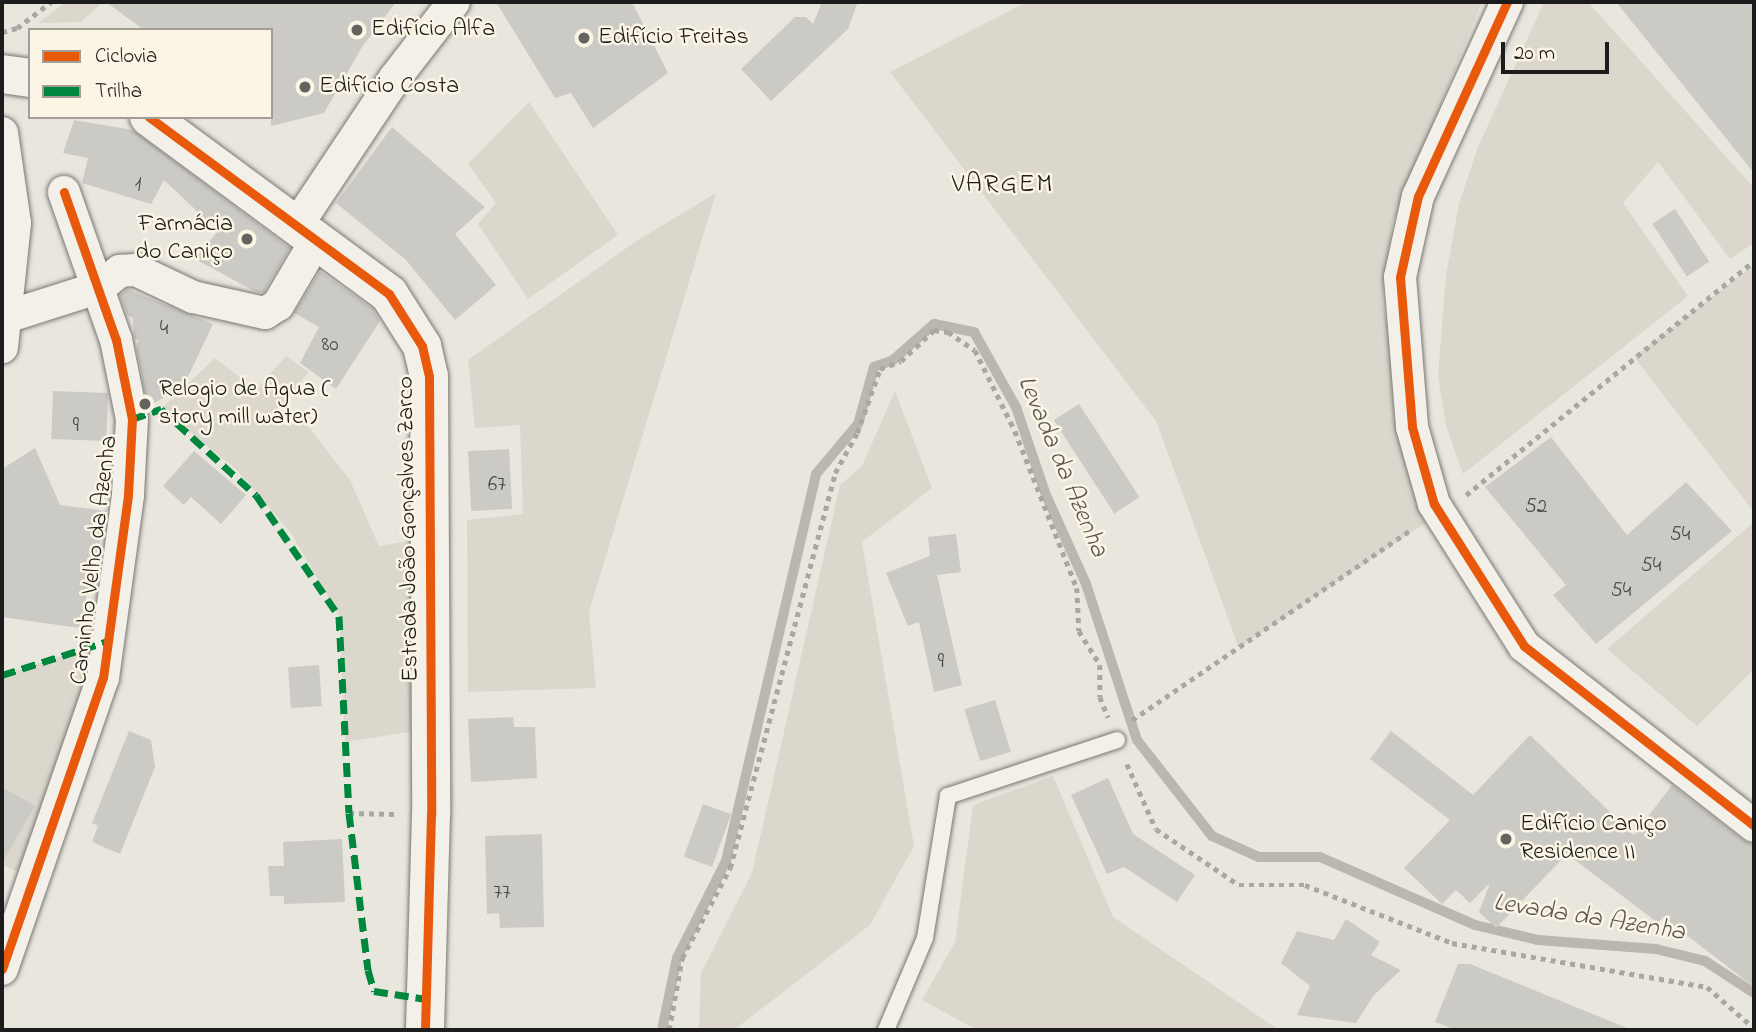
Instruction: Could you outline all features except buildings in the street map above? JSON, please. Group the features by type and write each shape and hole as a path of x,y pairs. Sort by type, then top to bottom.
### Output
{"street":[{"path":"4,332 100,286 120,271 136,270 193,297 265,313 278,305 307,232 395,78 454,2"},
{"path":"1507,2 1418,196 1401,277 1412,427 1434,504 1524,646 1754,826"},
{"path":"2,74 28,78"},
{"name":"Estrada João Gonçalves Zarco","path":"152,119 390,294 422,346 429,376 431,814 425,1030"},
{"path":"2,133 15,223 4,332"},
{"name":"Caminho Velho da Azenha","path":"2,969 103,678 128,495 132,419 100,286 64,192"}],"lane":[{"path":"886,1030 925,938 948,796 1115,736"}],"path":[{"path":"2,32 17,28 51,2"},
{"path":"1454,504 1754,261"},
{"path":"669,1030 682,958 730,868 835,472 858,433 880,369 901,361 934,330 948,332 975,350 1015,431 1077,588 1079,631 1100,665 1100,697 1156,828 1239,885 1305,885 1452,943 1707,987 1754,1028"},
{"path":"1115,736 1420,524"}],"shaded area":[{"path":"66,2 103,2 81,22 38,23"},
{"path":"1027,2 1482,2 1392,224 1382,302 1431,519 1239,648 1156,421 890,72"},
{"path":"1544,2 1588,2 1754,188 1754,243 1730,259 1658,162 1623,203 1688,296 1463,474 1446,426 1438,376 1446,275 1459,204 1478,147"},
{"path":"529,102 618,235 528,299 478,224 496,203 468,164"},
{"path":"716,193 589,612 596,688 468,692 467,520 523,514 520,425 475,428 468,360 635,242"},
{"path":"1754,265 1754,512 1634,357"},
{"path":"286,356 309,372 277,411 303,420 350,480 379,546 433,537 428,729 345,742 339,616 291,533 236,469 161,409 215,358 256,390"},
{"path":"895,391 932,488 862,542 914,846 870,925 734,1030 699,1030 701,973 752,873 840,485 862,466"},
{"path":"1754,522 1754,669 1697,726 1607,649"},
{"path":"108,641 33,880 2,864 2,675"},
{"path":"1053,776 1113,917 1279,1030 977,1030 922,1000 955,942 973,805"}],"waterway":[{"name":"Levada da Azenha","path":"662,1030 677,958 726,861 816,474 858,424 874,367 893,360 934,324 974,332 1016,407 1046,495 1086,584 1137,740 1212,836 1259,857 1320,857 1475,925 1538,940 1656,949 1705,961 1754,993"}],"marked path":[{"path":"132,419 161,409 256,495 339,616 349,813 368,970 374,991 426,999"},
{"path":"2,675 108,641"}],"cycle path":[{"path":"1507,2 1418,196 1400,277 1412,427 1434,504 1524,646 1754,826"},
{"path":"152,119 389,294 422,346 429,376 431,814 425,1030"},
{"path":"2,969 103,678 128,495 132,419 116,340 64,192"}],"place":[{"name":"Edifício Alfa","path":"357,30"},
{"name":"Edifício Freitas","path":"584,38"},
{"name":"Edifício Costa","path":"305,87"},
{"name":"Farmácia do Caniço","path":"247,239"},
{"name":"Relogio de Agua ( story mill water)","path":"145,404"},
{"name":"Edifício Caniço Residence II","path":"1506,839"}],"district":[{"name":"VARGEM","path":"1003,186"}]}
